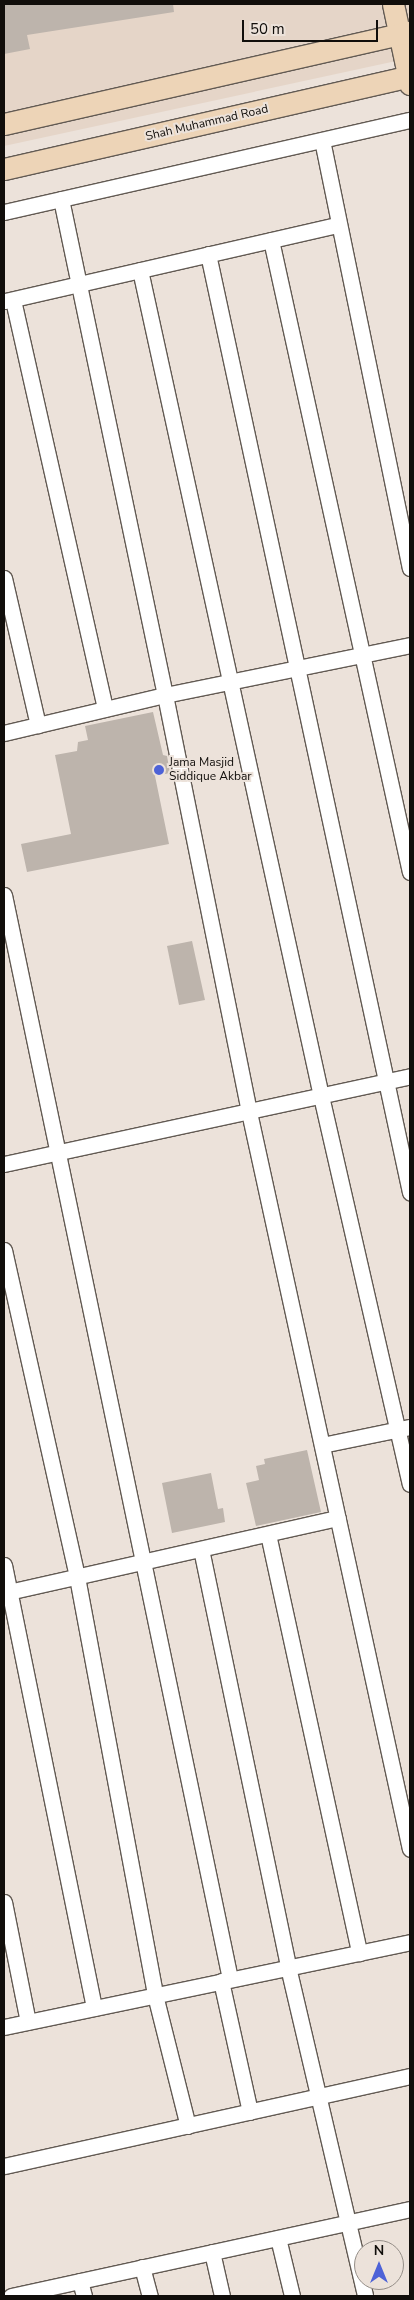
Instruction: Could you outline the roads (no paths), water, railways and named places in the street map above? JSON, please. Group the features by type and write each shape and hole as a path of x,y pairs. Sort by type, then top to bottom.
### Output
{"street":[{"path":"394,4 405,33 410,77"},
{"path":"4,124 405,33"},
{"name":"Shah Muhammad Road","path":"4,169 410,77"},
{"path":"4,212 410,120"},
{"path":"322,140 410,568"},
{"path":"61,199 165,695 249,1112 410,1849"},
{"path":"104,709 8,301 338,225"},
{"path":"271,240 410,872"},
{"path":"208,254 410,1192"},
{"path":"140,270 321,1096 405,1428 410,1484"},
{"path":"4,578 38,725"},
{"path":"4,733 165,695 410,645"},
{"path":"4,894 144,1562 250,2112"},
{"path":"4,1164 410,1076"},
{"path":"4,1250 77,1577 155,1995 188,2126"},
{"path":"322,1445 405,1428"},
{"path":"7,1592 338,1518"},
{"path":"268,1534 359,1953"},
{"path":"201,1549 288,1967 365,2296"},
{"path":"4,1565 7,1592 94,2008"},
{"path":"4,1902 28,2022"},
{"path":"4,2027 410,1942"},
{"path":"4,2166 410,2076"},
{"path":"15,2296 410,2209"},
{"path":"278,2238 292,2296"},
{"path":"212,2252 222,2296"},
{"path":"142,2267 150,2296"},
{"path":"80,2281 84,2296"}],"place":[{"name":"Jama Masjid Siddique Akbar","path":"159,770"}]}
